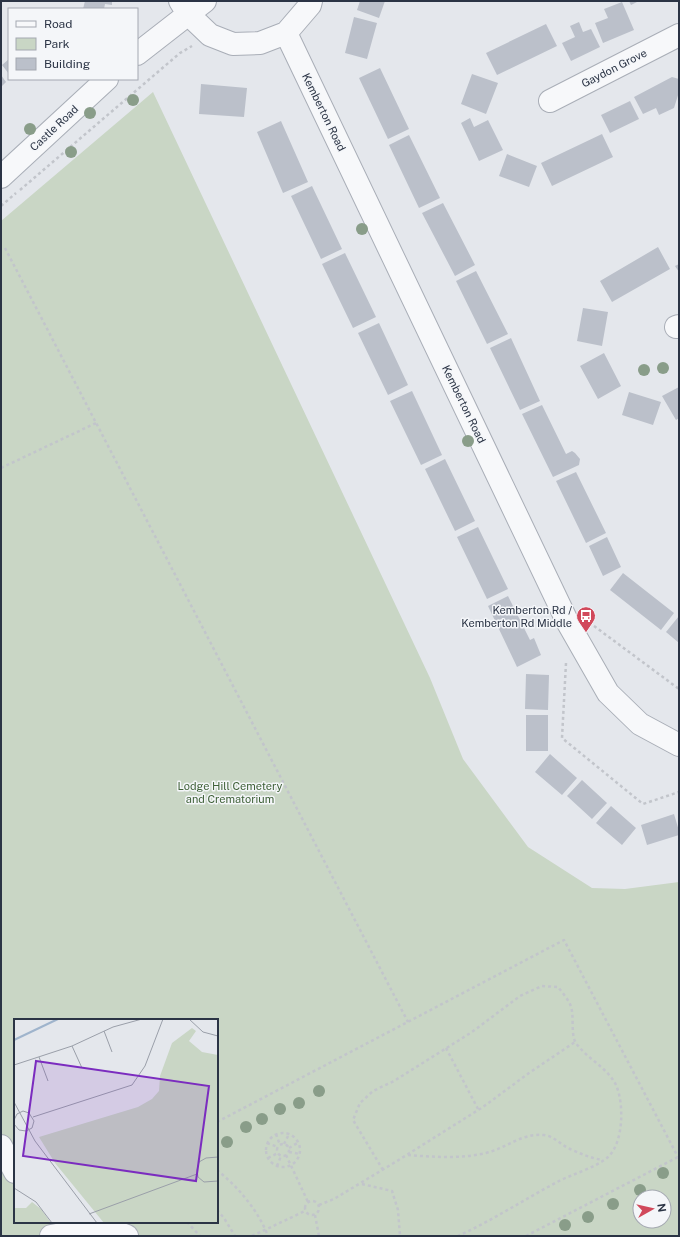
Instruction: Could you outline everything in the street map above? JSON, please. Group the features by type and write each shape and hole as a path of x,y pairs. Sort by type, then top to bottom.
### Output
{"street":[{"path":"138,53 184,7 206,1"},
{"path":"184,7 210,35 234,44 260,44 286,32 310,6 311,1"},
{"name":"Kemberton Road","path":"286,32 568,623 608,693 640,724 679,745"},
{"name":"Gaydon Grove","path":"550,101 679,35"},
{"name":"Castle Road","path":"1,178 106,80"},
{"path":"1,1146 14,1170"},
{"path":"43,1223 50,1236 78,1231 109,1229 127,1236"}],"path":[{"path":"1,206 180,53 210,35"},
{"path":"5,248 408,1022"},
{"path":"1,468 96,423"},
{"path":"568,623 584,619 679,690"},
{"path":"566,661 562,738 643,804 679,792"},
{"path":"218,1121 564,940 678,1158 526,1236"},
{"path":"383,1170 353,1120 360,1103 373,1090 394,1081 472,1032 520,996 542,986 558,987 571,1005 575,1042 588,1056 604,1069 616,1085 622,1112 619,1140 609,1156 589,1168 560,1181 480,1226 458,1236"},
{"path":"308,1202 315,1202 319,1205 334,1200 361,1184 478,1109 575,1042"},
{"path":"446,1048 478,1109"},
{"path":"276,1134 280,1144"},
{"path":"276,1134 289,1134 296,1138 301,1148 298,1159 292,1166 284,1168 273,1164 268,1158 266,1149 267,1143 276,1134"},
{"path":"284,1144 289,1134"},
{"path":"407,1155 443,1158 487,1153 528,1135 545,1135 558,1140 569,1148 588,1157 602,1160"},
{"path":"289,1148 299,1142"},
{"path":"267,1143 278,1147"},
{"path":"280,1144 284,1144 289,1148"},
{"path":"280,1144 278,1147 278,1153 281,1156"},
{"path":"281,1156 286,1155 289,1152 289,1148"},
{"path":"289,1152 300,1154"},
{"path":"268,1158 278,1153"},
{"path":"286,1155 308,1202"},
{"path":"277,1166 281,1156"},
{"path":"218,1171 233,1183 255,1210 268,1236"},
{"path":"361,1184 392,1191 398,1210 400,1236"},
{"path":"305,1211 305,1206 308,1202"},
{"path":"319,1205 318,1212 315,1215 319,1236"},
{"path":"218,1211 235,1236"},
{"path":"252,1236 305,1211"},
{"path":"305,1211 308,1215 315,1215"},
{"path":"189,1223 200,1236"}],"green space":[{"name":"Lodge Hill Cemetery and Crematorium","path":"153,92 430,678 463,759 528,847 592,888 625,889 679,882 679,1236 1,1236 1,221"}],"building":[{"path":"85,1 112,1 112,5 105,4 104,8 83,8"},
{"path":"360,1 385,1 379,18 357,10"},
{"path":"629,1 639,1 631,5"},
{"path":"622,2 634,30 603,43 595,23 608,18 604,9"},
{"path":"354,17 377,23 367,59 345,53"},
{"path":"579,22 583,32 591,29 600,47 571,61 562,43 575,37 570,26"},
{"path":"546,24 557,46 497,75 486,53"},
{"path":"8,60 8,73 2,65"},
{"path":"380,68 409,129 388,139 359,78"},
{"path":"472,74 498,83 486,114 461,104"},
{"path":"1,75 6,82 1,87"},
{"path":"672,77 679,79 679,92 674,108 659,115 656,108 643,114 634,97"},
{"path":"201,84 247,88 244,117 199,114"},
{"path":"630,101 639,119 610,133 601,115"},
{"path":"470,118 474,127 488,120 503,150 479,161 461,123"},
{"path":"281,121 308,182 283,193 257,132"},
{"path":"602,134 613,157 552,186 541,163"},
{"path":"409,135 440,198 419,208 389,145"},
{"path":"507,154 537,166 529,187 499,176"},
{"path":"312,186 342,249 321,259 291,196"},
{"path":"443,203 475,265 455,276 422,213"},
{"path":"658,247 670,269 612,302 600,281"},
{"path":"345,253 376,317 353,328 322,264"},
{"path":"679,264 679,272 675,266"},
{"path":"476,271 508,334 487,344 456,281"},
{"path":"583,308 608,312 602,346 577,341"},
{"path":"379,323 408,385 388,395 358,333"},
{"path":"511,338 540,401 520,410 490,348"},
{"path":"604,353 621,386 598,399 580,366"},
{"path":"679,387 679,418 676,420 662,396"},
{"path":"412,391 442,455 421,465 390,401"},
{"path":"629,392 661,402 653,425 622,415"},
{"path":"542,405 566,454 572,451 580,459 579,465 553,477 522,414"},
{"path":"445,459 475,521 455,531 425,469"},
{"path":"576,472 606,533 586,543 556,481"},
{"path":"478,527 508,589 487,599 457,537"},
{"path":"607,537 621,567 603,576 589,546"},
{"path":"623,573 674,613 661,630 610,590"},
{"path":"508,596 530,640 534,638 541,655 517,667 488,606"},
{"path":"679,616 679,643 666,632"},
{"path":"526,674 549,675 548,710 525,709"},
{"path":"526,715 548,715 548,751 526,751"},
{"path":"550,754 577,778 562,795 535,772"},
{"path":"582,780 607,803 592,819 567,796"},
{"path":"611,806 636,828 622,845 596,823"},
{"path":"674,814 679,835 647,845 641,825"}],"place":[{"name":"Kemberton Rd / Kemberton Rd Middle","path":"586,633"}]}
